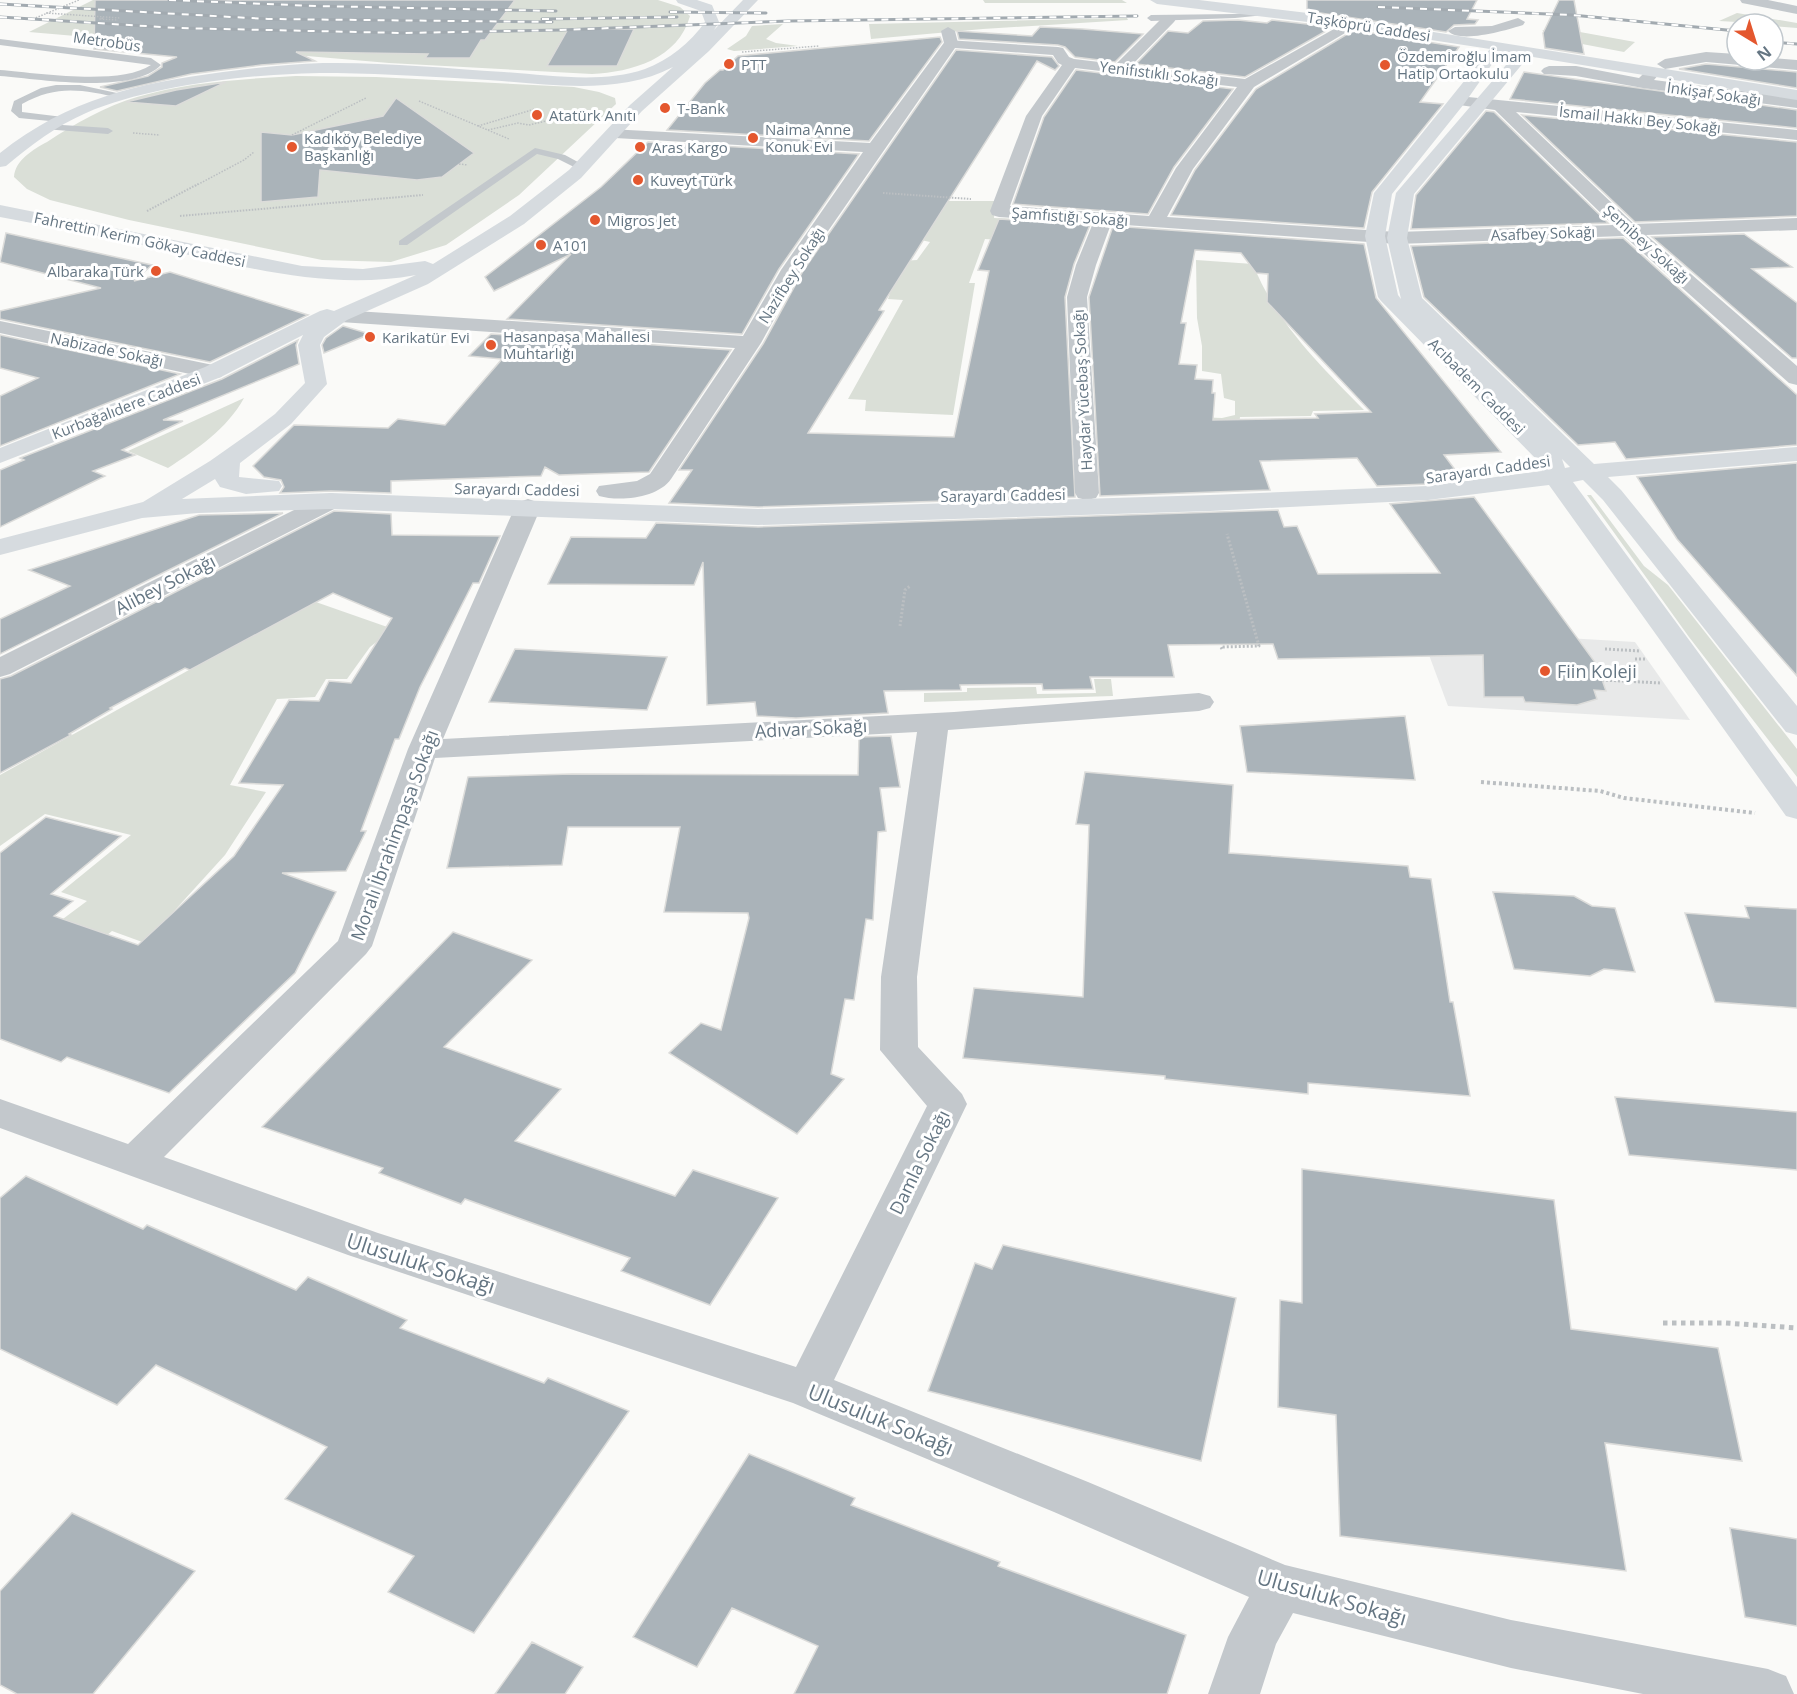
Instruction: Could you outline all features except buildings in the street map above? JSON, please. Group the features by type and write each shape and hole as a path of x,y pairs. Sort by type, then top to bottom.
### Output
{"main road":[{"path":"10,134 134,90 190,81 296,70 336,68 566,80 614,79 645,73 666,65 696,42 712,22 707,8 683,0"},
{"path":"251,355 282,353 309,359 309,345 336,302 421,280 517,220 582,167 615,134 636,108 704,48 752,0"},
{"name":"Taşköprü Caddesi","path":"1157,0 1272,12 1797,83"},
{"name":"Taşköprü Caddesi","path":"1245,0 1455,31 1647,78 1797,95"},
{"path":"1510,44 1520,55 1510,69"},
{"name":"Acıbadem Caddesi","path":"1510,44 1492,54 1458,101 1383,193 1375,237 1388,297 1566,467 1612,495 1797,726"},
{"path":"1510,69 1562,64 1605,66"},
{"path":"1647,78 1665,64"},
{"name":"Acıbadem Caddesi","path":"1510,69 1492,105 1472,114 1405,193 1397,238 1412,300 1566,467 1593,525 1797,808"},
{"path":"566,80 610,86 628,94 636,108"},
{"path":"0,162 49,121"},
{"name":"Fahrettin Kerim Gökay Caddesi","path":"1,202 65,222 281,269 329,276 383,274 437,264 466,253"},
{"name":"Fahrettin Kerim Gökay Caddesi","path":"281,269 329,287 336,302"},
{"path":"251,355 324,317 337,305 336,302"},
{"name":"Kurbağalıdere Caddesi","path":"0,456 251,355"},
{"name":"Sarayardı Caddesi","path":"141,510 228,460 304,401 316,384 315,372 309,359"},
{"name":"Sarayardı Caddesi","path":"0,547 141,510 219,504 331,501 758,517 1373,497 1471,489 1566,467 1797,440"},
{"name":"Sarayardı Caddesi","path":"228,460 229,482 246,487 314,485 608,491 770,500 1087,493 1373,483 1484,471 1651,466 1797,454"},
{"name":"Sarayardı Caddesi","path":"1612,495 1625,481 1651,466"},
{"path":"1471,489 1542,500 1593,525"}],"street":[{"path":"1747,0 1797,10"},
{"path":"1510,44 1518,22 1517,4"},
{"path":"1120,68 1171,18"},
{"path":"1455,31 1493,30 1518,22"},
{"path":"1155,222 1185,168 1248,84 1355,23"},
{"name":"Nazifbey Sokağı","path":"608,491 643,488 659,479 750,343 791,270 949,37 1058,51 1063,60 1071,63"},
{"path":"1665,64 1706,57 1725,58"},
{"name":"Yenifıstıklı Sokağı","path":"1071,63 1248,84"},
{"name":"Şamfıstığı Sokağı","path":"1071,63 1034,116 999,211 1397,238"},
{"name":"İnkişaf Sokağı","path":"1549,71 1576,71 1647,78 1797,103"},
{"path":"1458,101 1492,105"},
{"name":"İsmail Hakkı Bey Sokağı","path":"1492,105 1796,136"},
{"name":"Şemibey Sokağı","path":"1492,105 1797,378"},
{"path":"615,134 874,148"},
{"name":"Haydar Yücebaş Sokağı","path":"1087,493 1077,297 1086,265 1104,219"},
{"name":"Asafbey Sokağı","path":"1397,238 1797,224"},
{"path":"336,302 750,343"},
{"name":"Nabizade Sokağı","path":"0,327 213,372"},
{"name":"Alibey Sokağı","path":"0,668 331,501"},
{"name":"Moralı İbrahimpaşa Sokağı","path":"134,1162 354,946 423,748 528,507"},
{"name":"Adıvar Sokağı","path":"423,748 934,722 1199,702"},
{"name":"Damla Sokağı","path":"807,1389 948,1104 898,1050 899,977 934,722"},
{"name":"Ulusuluk Sokağı","path":"8,1125 134,1162 363,1244 807,1389 1071,1497 1281,1587 1511,1644 1768,1694"},
{"path":"1234,1694 1253,1637 1281,1587"}],"lane":[{"path":"1151,18 1235,16 1272,12"},
{"name":"Metrobüs","path":"0,42 138,59 151,61 157,65 143,73 112,78 71,78 0,73"},
{"path":"106,132 49,121 28,109 48,94 71,91 121,95"},
{"path":"403,243 535,151 561,157 582,167"}],"path":[{"path":"28,21 79,0"},
{"path":"46,14 121,17 100,19 118,20"},
{"path":"738,52 819,46"},
{"path":"292,135 417,72"},
{"path":"388,88 535,151"},
{"path":"506,119 508,115 540,107"},
{"path":"477,126 506,119 529,125 598,109"},
{"path":"488,130 518,123"},
{"path":"140,214 244,160 254,152"},
{"path":"176,216 478,190"},
{"path":"904,194 975,199"},
{"path":"1222,649 1221,647 1259,646 1226,530"},
{"path":"900,626 905,590 910,586"},
{"path":"1605,649 1642,651"},
{"path":"1635,659 1647,659"},
{"path":"1602,680 1659,683"},
{"path":"1481,782 1600,791 1624,798 1765,814"},
{"path":"1663,1323 1726,1323 1797,1328"}],"shaded area":[{"path":"93,0 658,0 680,7 690,16 684,31 664,53 637,66 592,74 389,63 29,32"},
{"path":"983,0 1122,0 1127,3 985,3"},
{"path":"1127,18 1128,20 871,39 869,24"},
{"path":"1785,21 1797,23 1797,28 1785,27"},
{"path":"783,24 766,39 798,46 734,51 727,49 746,36 752,26"},
{"path":"1542,30 1580,32 1635,42 1624,52 1556,39"},
{"path":"296,76 376,77 574,87 615,98 616,104 519,195 446,245 391,262 322,260 129,220 50,200 27,189 14,177 21,160 31,152 79,122 125,101 156,92 196,85"},
{"path":"942,201 995,201 994,218 1059,221 1056,233 1070,244 985,239 969,283 975,283 953,415 865,411 866,400 848,399 903,300 888,299 902,261 917,260 930,242 921,240"},
{"path":"1196,260 1253,264 1274,306 1287,325 1316,360 1364,410 1313,411 1311,416 1240,417 1239,424 1197,425 1196,417 1222,418 1235,415 1235,401 1224,398 1221,374 1202,371 1202,346 1197,318"},
{"path":"244,398 220,429 168,468 128,451"},
{"path":"1587,495 1591,495 1644,566 1668,585 1797,749 1797,777 1689,637"},
{"path":"313,601 393,629 370,647 347,679 326,679 315,697 277,699 230,785 266,792 225,855 145,943 112,931 78,959 32,942 87,901 61,892 131,835 45,814 0,846 0,775"},
{"name":"Fiin Koleji","path":"1467,632 1635,642 1690,720 1448,706 1429,655"},
{"path":"1094,679 1111,679 1113,696 924,702 924,693 967,692 967,688 1036,687 1037,694 1096,693"}],"railway":[{"path":"169,0 316,6 556,11"},
{"path":"0,4 268,19 552,22"},
{"path":"1378,7 1572,15 1725,30"},
{"path":"670,12 766,13"},
{"path":"0,17 177,28 403,33 561,30 788,21 1137,16"},
{"path":"542,19 677,17"},
{"path":"1785,43 1797,44"}],"place":[{"name":"PTT","path":"729,64"},
{"name":"Özdemiroğlu İmam Hatip Ortaokulu","path":"1385,65"},
{"name":"T-Bank","path":"665,108"},
{"name":"Atatürk Anıtı","path":"537,115"},
{"name":"Naima Anne Konuk Evi","path":"753,138"},
{"name":"Kadıköy Belediye Başkanlığı","path":"292,147"},
{"name":"Aras Kargo","path":"640,147"},
{"name":"Kuveyt Türk","path":"638,180"},
{"name":"Migros Jet","path":"595,220"},
{"name":"A101","path":"541,245"},
{"name":"Albaraka Türk","path":"156,271"},
{"name":"Karikatür Evi","path":"370,337"},
{"name":"Hasanpaşa Mahallesi Muhtarlığı","path":"491,345"},
{"name":"Fiin Koleji","path":"1545,671"}]}
